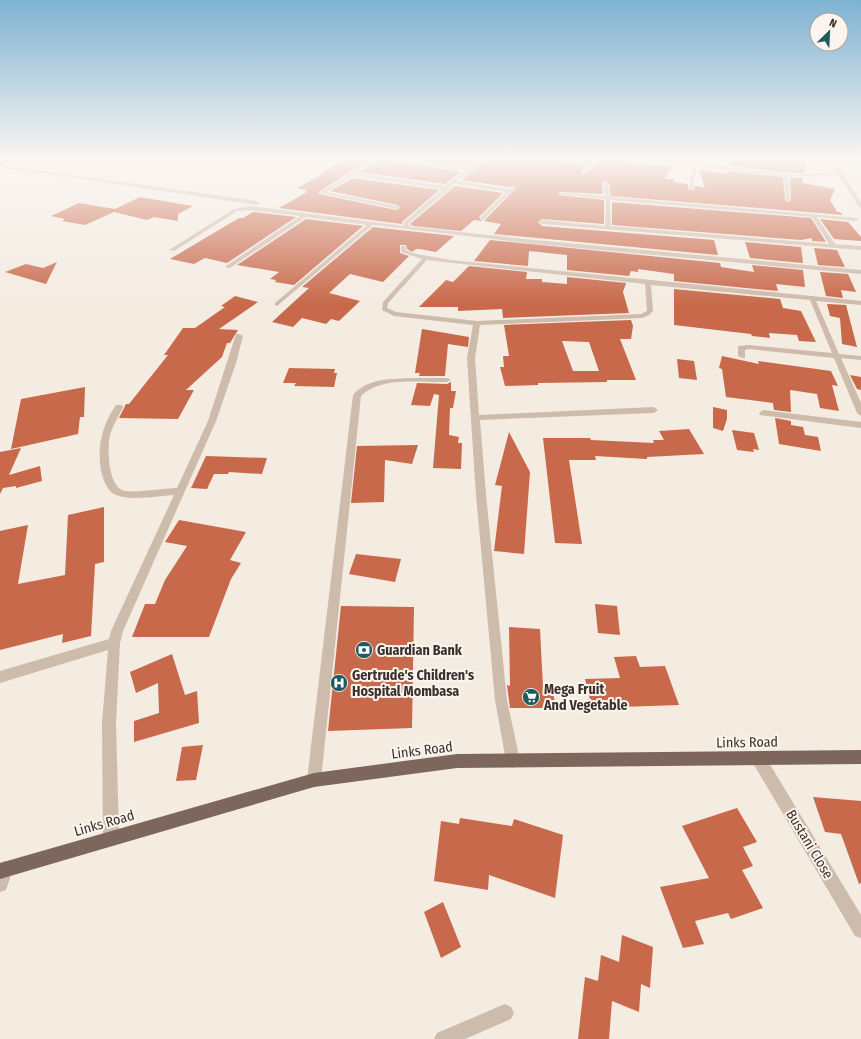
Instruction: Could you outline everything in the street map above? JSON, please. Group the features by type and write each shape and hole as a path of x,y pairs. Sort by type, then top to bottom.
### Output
{"main road":[{"name":"Links Road","path":"3,870 314,780 457,761 861,757"}],"street":[{"path":"283,207 407,226 535,242 861,272"},
{"path":"172,250 226,216 240,209 250,208 371,224 407,226 426,207"},
{"path":"483,218 494,207"},
{"path":"608,207 608,228"},
{"path":"717,207 855,219"},
{"path":"228,267 306,215"},
{"path":"813,215 833,246"},
{"path":"542,222 861,248"},
{"path":"277,304 371,224"},
{"path":"403,247 402,250 404,253 426,258 648,283 861,303"},
{"path":"426,258 385,302 384,309 394,314 477,323 642,316 650,311 648,283"},
{"path":"812,298 861,413"},
{"path":"477,323 471,358 481,495 501,700 513,760"},
{"path":"111,838 109,723 114,643 121,618 181,491 212,421 232,363 239,336"},
{"path":"742,356 741,348 749,347 861,358"},
{"path":"314,780 357,395 364,388 383,382 447,380"},
{"path":"119,407 106,434 104,442 108,478 112,488 121,494 181,491"},
{"path":"476,418 654,410"},
{"path":"762,413 861,425"},
{"path":"0,677 114,643"},
{"name":"Bustani Close","path":"758,758 861,930"},
{"path":"0,884 3,870"},
{"path":"443,1039 505,1013"}],"building":[{"path":"69,207 106,207 115,209 118,207 190,207 178,214 178,221 154,217 147,220 114,212 85,225 62,221 65,219 51,216"},
{"path":"384,207 396,210 400,207 419,207 402,222 402,224 279,208"},
{"path":"430,207 489,207 479,217 482,221 474,220 461,231 413,226 410,224"},
{"path":"497,207 604,207 604,224 542,219 538,222 542,226 714,240 718,255 494,234 501,224 484,221"},
{"path":"612,207 680,207 811,218 826,242 812,241 812,238 801,240 612,225"},
{"path":"751,207 834,207 837,212 840,212 843,215"},
{"path":"253,212 296,217 227,263 205,258 194,264 170,259 239,218 243,218"},
{"path":"306,219 363,226 294,285 275,282 276,280 270,279 279,272 237,265"},
{"path":"820,219 848,222 861,237 861,241 834,239"},
{"path":"373,227 454,236 436,252 416,249 412,252 407,249 406,245 400,245 400,253 409,256 383,282 350,274 329,293 360,301 339,321 331,319 326,324 302,318 293,327 272,322 309,288 302,287"},
{"path":"490,240 720,263 721,267 754,272 752,265 803,270 805,287 776,284 778,291 674,281 674,274 638,269 638,272 631,271 629,276 567,270 567,255 529,251 528,266 474,261"},
{"path":"745,242 801,247 803,263 750,258"},
{"path":"814,248 837,250 845,267 818,265"},
{"path":"57,262 46,284 5,272 26,264 43,268"},
{"path":"469,266 527,272 526,279 542,279 542,282 567,284 567,277 626,283 623,292 629,313 503,318 502,309 458,311 458,307 419,307 446,280 453,282"},
{"path":"820,272 848,274 856,292 841,290 843,298 826,296"},
{"path":"674,289 780,299 783,308 801,311 816,342 799,341 797,335 769,333 770,338 752,336 751,334 674,325"},
{"path":"235,296 258,302 219,329 238,330 230,343 227,343 222,357 186,390 194,390 178,419 119,418 126,404 129,404 168,355 164,355 183,328 195,328 225,307 221,306"},
{"path":"827,304 846,305 857,347 842,344 840,318 830,316"},
{"path":"631,320 633,326 631,339 620,339 636,380 538,383 538,385 505,386 500,367 504,367 503,356 509,356 504,325","holes":["562,341 589,342 599,371 573,371"]},
{"path":"422,329 469,337 468,347 448,344 445,376 419,376 420,373 415,373"},
{"path":"722,356 759,364 758,361 831,371 838,386 832,385 839,411 820,408 817,394 790,390 791,412 774,410 773,403 726,397 722,369 719,368"},
{"path":"677,359 694,361 697,380 679,378"},
{"path":"289,368 335,369 334,373 337,373 334,387 294,386 296,383 283,383"},
{"path":"850,375 861,377 861,390 857,389"},
{"path":"451,382 451,391 456,391 453,408 450,408 449,435 459,437 458,443 462,443 461,469 433,468 439,395 434,394 430,406 411,405 417,383 447,384"},
{"path":"85,387 84,417 80,417 78,434 11,449 21,399"},
{"path":"713,407 727,410 727,419 723,431 713,428"},
{"path":"775,418 791,421 791,425 803,427 805,435 818,437 821,451 779,444"},
{"path":"689,429 704,454 647,457 647,459 595,456 596,460 569,460 582,544 555,543 543,438 590,438 591,440 654,443 653,440 664,440 659,431"},
{"path":"732,430 754,433 759,450 753,449 754,452 737,450"},
{"path":"509,432 530,472 524,554 494,551 502,486 495,485"},
{"path":"418,445 412,464 385,460 384,502 351,503 357,446"},
{"path":"21,448 9,475 40,466 42,481 16,488 16,486 3,488 0,494 0,452"},
{"path":"206,456 267,458 262,474 229,472 228,474 214,474 207,489 191,488"},
{"path":"104,507 104,562 95,564 91,636 62,643 63,634 0,650 0,531 28,525 18,584 65,575 68,515"},
{"path":"179,520 246,532 230,560 241,563 231,579 209,637 132,637 145,604 155,604 165,580 187,546 165,542"},
{"path":"356,554 401,559 395,582 349,574"},
{"path":"595,604 617,606 620,635 598,633"},
{"path":"341,606 414,607 412,728 328,731"},
{"path":"509,627 540,629 543,687 552,687 556,708 510,708 507,685 510,686"},
{"path":"172,654 185,695 197,691 199,723 134,742 134,721 159,713 158,683 136,693 130,672"},
{"path":"636,656 640,667 665,666 679,705 592,708 585,679 620,678 614,657"},
{"path":"203,745 196,780 176,781 182,747"},
{"path":"813,797 861,801 861,883 859,884 841,834 825,832"},
{"path":"737,808 757,842 743,847 753,866 742,870 763,908 731,919 728,913 695,921 704,944 683,948 660,887 709,878 682,826"},
{"path":"460,818 512,826 514,819 563,835 555,898 489,875 488,890 434,881 441,821 459,824"},
{"path":"443,902 461,947 441,958 424,912"},
{"path":"622,935 653,947 650,988 641,984 639,1012 612,1001 609,1039 578,1039 585,977 598,981 601,955 619,962"}],"place":[{"name":"Guardian Bank","path":"364,650"},
{"name":"Gertrude's Children's Hospital Mombasa","path":"339,683"},
{"name":"Mega Fruit And Vegetable","path":"531,697"}]}
